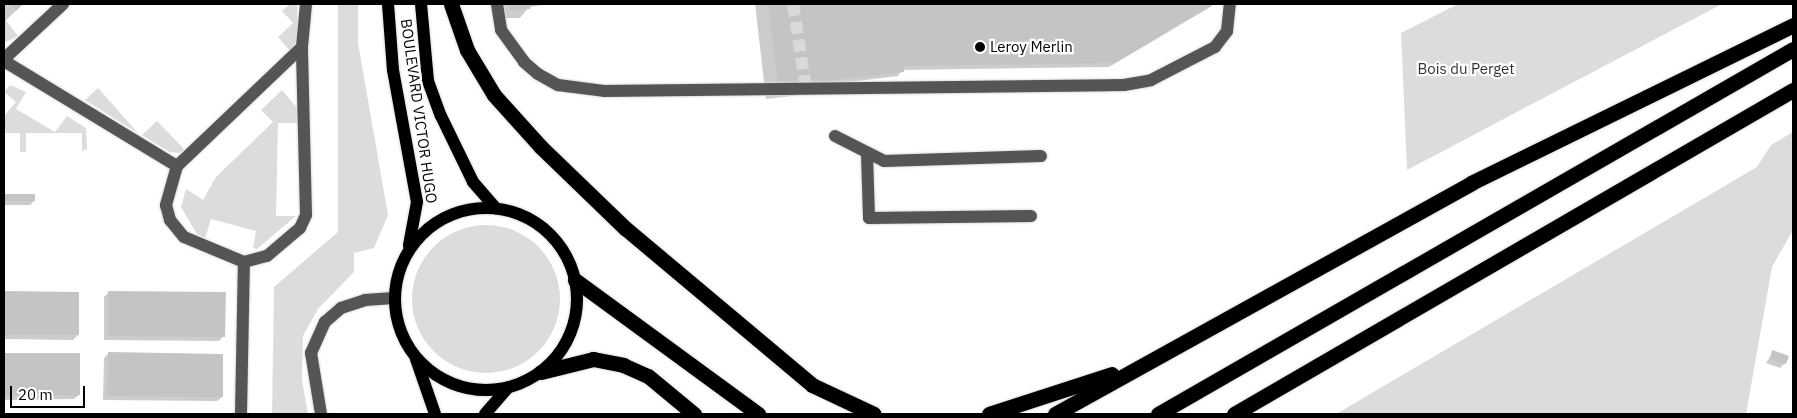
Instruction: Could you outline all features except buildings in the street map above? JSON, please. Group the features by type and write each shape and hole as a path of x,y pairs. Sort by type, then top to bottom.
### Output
{"highway":[{"path":"451,4 467,50 494,95 541,147 626,228 812,385 874,414"},
{"path":"1055,414 1137,365 1471,183 1793,25"},
{"path":"1158,414 1793,49"},
{"path":"1234,414 1793,90"},
{"path":"575,280 758,414"},
{"path":"541,372 593,359 623,365 648,376 694,414"},
{"path":"989,414 1137,365"}],"main road":[{"name":"BOULEVARD VICTOR HUGO","path":"388,4 393,70 417,202 407,252 394,298"},
{"name":"BOULEVARD VICTOR HUGO","path":"421,4 423,50 438,107 454,149 496,208"},
{"path":"407,252 445,217 496,208 518,213 556,239 575,280 574,322 567,342 541,372 508,388 485,414"},
{"path":"394,298 396,320 416,359 435,414"},
{"path":"416,359 435,376 458,386 508,388"}],"street":[{"path":"63,4 4,60 177,166"},
{"path":"302,47 177,166 166,205 173,225 184,237 244,262 267,256 300,228 306,215 302,47 306,4"},
{"path":"496,4 502,30 524,62 558,85 604,91 1124,85 1151,80 1215,47 1226,31 1230,4"},
{"path":"835,136 884,161 1041,156"},
{"path":"867,154 869,218 1031,216"},
{"path":"241,414 244,262"},
{"path":"321,414 312,353 325,322 340,308 366,300 394,298"}],"green space":[{"path":"290,4 297,4 298,42 290,51 278,37 293,23 282,11"},
{"path":"338,4 358,4 358,43 388,215 374,248 354,253 354,272 318,309 303,336 302,380 308,414 272,414 274,287 338,232"},
{"name":"Bois du Perget","path":"1458,4 1722,4 1407,170 1401,33"},
{"path":"4,18 18,36 4,43"},
{"path":"10,85 26,92 16,109 55,132 67,116 86,128 87,149 82,151 82,133 26,133 26,152 20,152 20,133 4,133 4,116 16,102 4,92"},
{"path":"98,88 138,133 85,100"},
{"path":"282,90 298,109 297,123 278,123 276,216 296,216 257,249 253,248 256,231 211,219 205,238 197,234 181,207 186,189 203,200 216,177 273,122 261,110"},
{"path":"157,121 184,149 180,153 170,152 142,135"},
{"path":"1793,132 1793,230 1772,267 1746,414 1336,414 1757,167 1771,145"},
{"path":"486,225 514,231 538,247 554,271 560,299 554,327 538,351 514,367 486,373 458,367 434,351 418,327 412,299 418,271 434,247 458,231"}],"tunnel":[{"path":"793,4 806,89"}],"place":[{"name":"Leroy Merlin","path":"980,47"}]}
